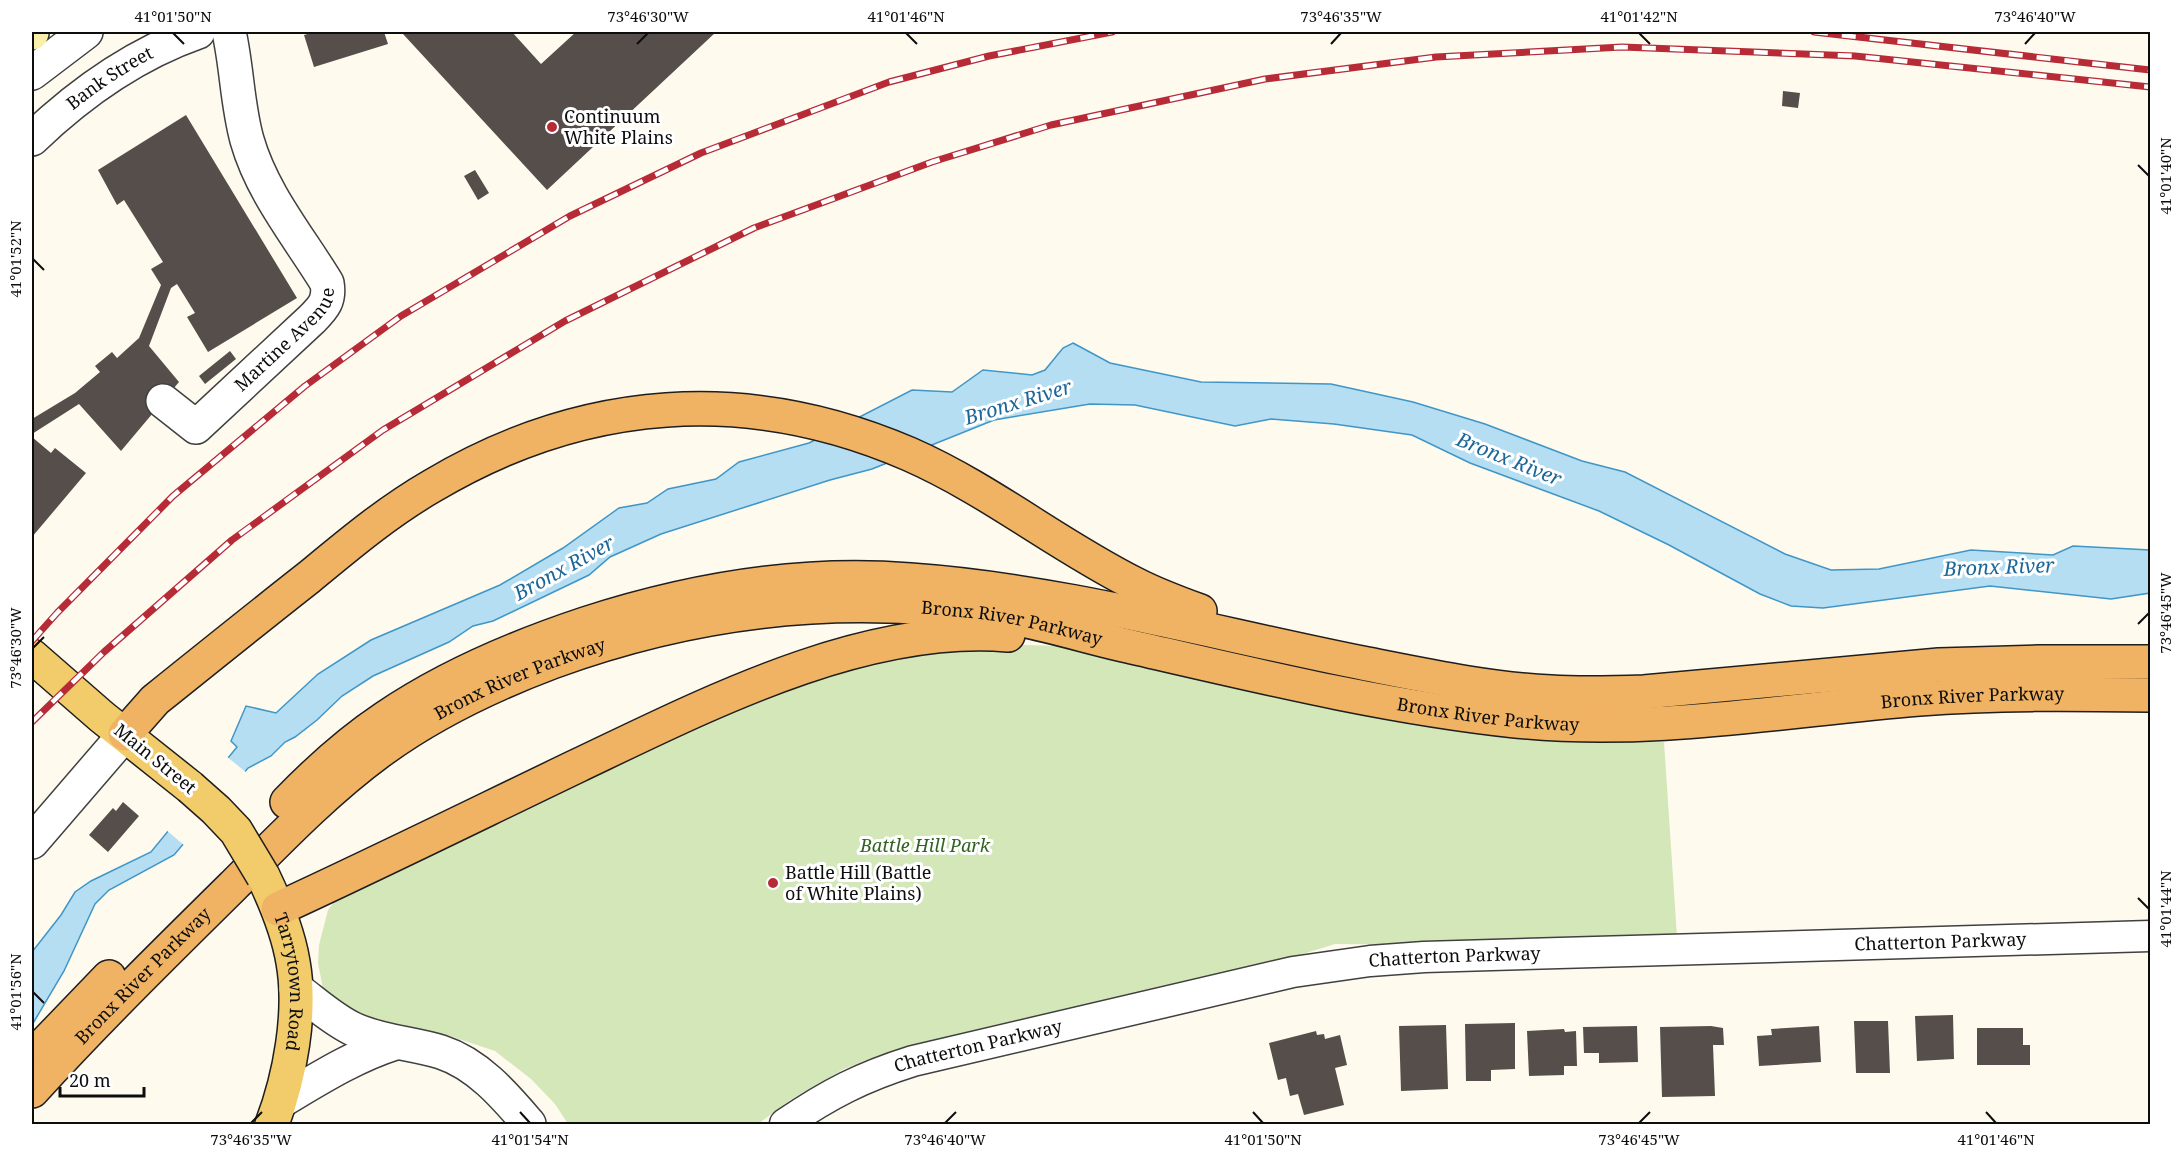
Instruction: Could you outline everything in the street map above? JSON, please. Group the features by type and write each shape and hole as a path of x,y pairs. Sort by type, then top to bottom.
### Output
{"highway":[{"path":"124,734 155,700 373,526 423,492 465,468 532,439 612,417 677,409 717,408 786,415 867,437 942,470 1133,583 1303,651"},
{"name":"Bronx River Parkway","path":"32,1057 147,939 291,797 358,737 406,704 473,669 518,649 606,618 715,590 766,583 827,579 908,579 1008,591 1080,603 1303,651 1497,687 1549,692 1599,694 1695,689 1939,665 2151,662"},
{"name":"Bronx River Parkway","path":"32,1091 134,984 325,796 379,752 420,724 462,700 528,671 623,638 670,626 742,613 819,605 907,606 995,615 1276,679 1413,706 1521,722 1569,725 1620,726 1672,723 1972,696 2151,694"},
{"path":"278,909 633,739 793,671 891,643 954,635 1002,634 1119,644"}],"main road":[{"name":"Main Street","path":"32,656 216,810 236,831 263,876"},
{"name":"Tarrytown Road","path":"263,876 278,909 293,963 296,989 296,1011 291,1047 271,1117"}],"street":[{"path":"32,73 86,32"},
{"name":"Bank Street","path":"32,139 65,107 109,76 167,44 198,32"},
{"name":"Martine Avenue","path":"163,401 196,427 312,319 325,306 329,296 327,283 264,185 248,144 240,112 229,32"},
{"path":"32,842 124,734"},
{"name":"Chatterton Parkway","path":"785,1125 808,1108 860,1079 913,1061 1331,965 1424,957 2151,936"},
{"path":"296,989 352,1029 395,1043 442,1052 465,1063 491,1083 529,1125"},
{"path":"271,1117 350,1061 372,1050 395,1043"}],"green space":[{"name":"Battle Hill Park","path":"990,644 1062,646 1556,738 1664,742 1677,937 1440,945 1335,944 1250,970 877,1056 844,1069 790,1100 758,1124 568,1124 555,1104 531,1079 495,1051 450,1036 381,1021 353,1018 323,989 318,963 319,945 328,910 343,890 711,714 879,657"}],"water":[{"name":"Bronx River","path":"1073,343 1110,363 1201,382 1331,384 1413,402 1485,424 1582,461 1625,472 1785,554 1831,570 1879,569 1971,550 2053,555 2073,546 2150,550 2150,593 2111,599 1990,586 1823,608 1791,606 1760,594 1669,545 1599,511 1470,463 1412,435 1334,424 1271,419 1235,426 1135,405 1090,404 994,420 872,469 830,480 661,534 610,557 589,575 493,621 473,626 449,642 373,676 342,696 317,720 285,742 271,756 248,768 174,855 109,890 95,904 64,971 32,1025 32,952 61,915 75,892 91,881 151,852 237,747 231,741 246,706 276,713 318,674 371,640 500,585 563,548 619,508 647,503 668,489 716,479 739,462 809,443 912,390 952,392 983,370 1032,375 1045,370 1063,348"}],"pier":[{"path":"226,756 247,773 185,846 165,829"}],"building":[{"path":"315,32 384,32 388,44 314,67 304,35"},
{"name":"Continuum White Plains","path":"406,32 512,32 541,64 576,32 716,32 547,190 403,34"},
{"path":"1783,91 1800,93 1798,108 1782,106"},
{"path":"186,115 297,298 208,352 187,317 195,313 177,284 171,288 149,346 179,382 121,451 79,404 32,434 32,419 75,393 100,372 95,366 112,352 117,358 139,338 161,285 151,269 163,262 124,200 117,205 98,170"},
{"path":"475,170 489,193 478,200 464,176"},
{"path":"230,351 236,359 205,384 199,376"},
{"path":"32,437 51,453 55,448 86,473 32,537"},
{"path":"123,802 139,816 108,852 89,835 113,808 116,811"},
{"path":"1953,1015 1954,1059 1917,1061 1915,1016"},
{"path":"1854,1021 1888,1021 1890,1073 1856,1073"},
{"path":"1515,1023 1515,1069 1491,1070 1491,1081 1466,1081 1465,1024"},
{"path":"1446,1025 1448,1089 1401,1091 1399,1026"},
{"path":"1637,1026 1638,1062 1599,1063 1599,1053 1584,1053 1583,1027"},
{"path":"1711,1026 1723,1028 1724,1045 1713,1045 1715,1096 1662,1097 1660,1027"},
{"path":"1819,1026 1821,1062 1759,1066 1757,1036 1772,1035 1771,1029"},
{"path":"1977,1028 2023,1028 2023,1045 2030,1045 2030,1065 1977,1065"},
{"path":"1564,1029 1565,1032 1576,1031 1577,1066 1564,1066 1564,1075 1529,1076 1527,1031"},
{"path":"1316,1031 1317,1035 1324,1034 1325,1039 1340,1035 1347,1065 1335,1068 1344,1105 1304,1115 1298,1094 1290,1096 1286,1078 1278,1080 1269,1043"}],"railway":[{"path":"32,641 173,496 305,386 401,316 570,216 701,153 889,82 989,56 1112,32"},
{"path":"1814,32 2150,70"},
{"path":"32,722 104,652 232,540 383,430 565,321 754,228 932,162 1051,125 1265,79 1436,57 1622,47 1855,56 2150,87"}],"place":[{"name":"Continuum White Plains","path":"552,127"},
{"name":"Battle Hill (Battle of White Plains)","path":"773,883"}]}
